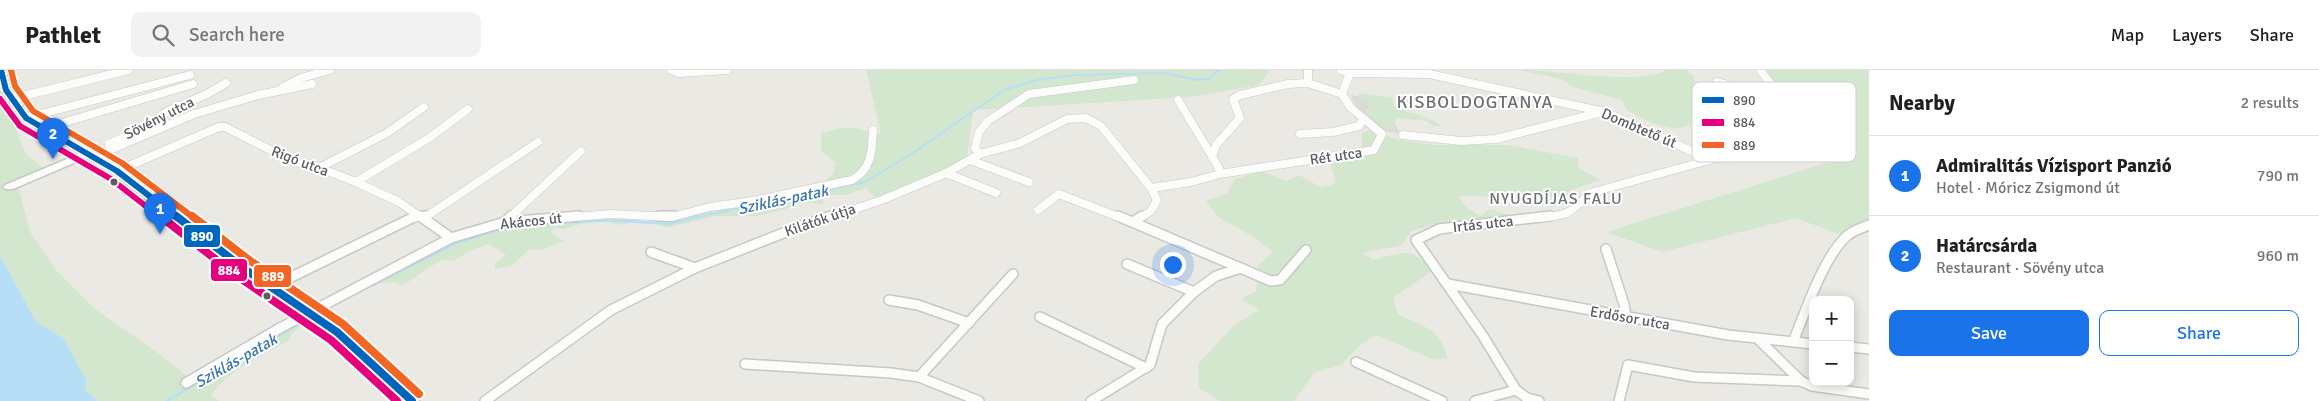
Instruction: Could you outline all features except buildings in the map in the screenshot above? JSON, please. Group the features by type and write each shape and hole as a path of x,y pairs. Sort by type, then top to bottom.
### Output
{"main road":[{"path":"1,70 4,85 11,99 26,118 117,171 243,268 310,312 359,351 412,401"}],"street":[{"path":"11,99 128,70"},
{"path":"276,91 301,78 330,70"},
{"path":"671,70 679,73 728,70"},
{"path":"1308,70 1308,83"},
{"path":"1212,157 1216,145 1240,118 1233,99 1266,88 1308,83 1342,94 1350,73 1341,70"},
{"name":"Irtás utca","path":"1760,70 1769,82"},
{"name":"Dombtető út","path":"1350,73 1425,72 1605,112 1692,151"},
{"path":"26,118 190,75"},
{"path":"980,154 975,148 979,133 993,119 1029,94 1134,80"},
{"name":"Sövény utca","path":"9,187 90,155 144,128 168,111 207,94 226,83"},
{"path":"42,129 193,84"},
{"path":"90,155 194,114 276,91 312,84"},
{"name":"Rét utca","path":"1220,174 1374,150 1382,134 1375,126 1363,120 1352,110 1342,94"},
{"path":"1151,188 1192,182 1220,174 1178,100"},
{"path":"320,168 387,133 424,107"},
{"path":"356,182 429,138 468,110"},
{"path":"1403,135 1461,141 1496,139 1605,112"},
{"path":"970,160 980,154 1020,143 1067,119 1086,118 1101,126 1111,136 1151,188 1157,200 1155,206 1133,222"},
{"path":"1300,134 1333,132 1359,126 1363,120"},
{"name":"Rigó utca","path":"117,171 222,126 294,162 320,168 399,202 451,238"},
{"name":"Akácos út","path":"186,383 310,312 451,238 505,222 611,214 672,217 710,207 753,201 852,180 862,176 868,169 871,159 873,130"},
{"path":"271,287 421,216 470,185 494,173 538,142"},
{"path":"505,222 513,217 581,151"},
{"path":"970,160 1029,182"},
{"name":"Kilátók útja","path":"485,401 611,310 696,268 800,226 882,200 946,173 970,160"},
{"name":"Irtás utca","path":"1448,284 1419,247 1416,240 1439,229 1564,215 1573,211 1590,193 1698,162"},
{"path":"946,173 996,193"},
{"path":"1038,210 1059,194 1133,222 1271,281 1280,280 1306,250"},
{"path":"1793,342 1816,286 1842,242 1850,234 1869,225"},
{"path":"1606,249 1624,304 1626,317"},
{"path":"651,252 696,268"},
{"path":"1127,264 1194,292"},
{"path":"1091,401 1150,365 1162,324 1194,292 1216,276 1242,268"},
{"path":"919,377 1014,274"},
{"path":"1448,284 1516,390 1527,400 1539,401"},
{"name":"Erdősor utca","path":"1448,284 1759,340 1809,344"},
{"path":"889,300 918,305 969,323"},
{"path":"1040,317 1146,368"},
{"path":"1759,340 1801,381 1812,386 1869,394"},
{"path":"1854,348 1869,349"},
{"path":"1356,362 1442,401"},
{"path":"745,364 891,373 919,377 979,401"},
{"path":"1619,401 1628,365 1694,377 1801,381"},
{"path":"1475,401 1516,390"}],"shaded area":[{"path":"1351,95 1379,99 1400,133 1382,131 1377,125 1367,120 1353,101"}],"green space":[{"path":"866,70 1271,70 1259,85 1190,97 973,110 967,159 879,200 867,190 869,187 845,195 823,198 823,205 801,203 758,216 716,216 666,228 649,220 637,220 622,225 607,222 584,223 564,229 555,228 550,232 564,241 545,249 529,250 511,266 495,269 495,263 506,255 489,244 474,249 453,261 441,260 402,286 393,282 364,285 454,240 517,222 695,214 815,191 833,174 836,163 821,151 821,133 848,127 881,134"},
{"path":"1520,70 1635,77 1652,75 1664,70 1686,70 1694,76 1695,82 1692,82 1692,124 1677,128 1657,125 1626,109 1622,100 1573,87 1561,79"},
{"path":"1764,70 1869,70 1869,221 1841,235 1796,218 1662,252 1606,232 1827,162 1856,162 1856,82 1775,82"},
{"path":"0,92 26,154 49,173 18,185 30,232 57,271 95,309 158,353 198,385 208,374 298,322 301,325 289,337 290,340 247,363 227,378 211,395 219,401 98,401 85,391 63,338 36,323 0,255"},
{"path":"1358,93 1392,98 1394,106 1430,119 1441,126 1433,126 1427,121 1396,118 1394,129 1385,128 1364,113 1369,106 1368,102 1359,98"},
{"path":"1369,130 1399,140 1435,145 1508,145 1578,158 1579,168 1601,180 1571,190 1568,199 1459,196 1465,206 1480,216 1490,209 1519,218 1428,226 1411,231 1402,245 1362,253 1373,260 1399,254 1412,254 1418,257 1432,271 1393,298 1398,314 1436,334 1441,341 1447,358 1435,360 1376,335 1360,345 1341,365 1314,373 1294,401 1220,401 1199,388 1198,364 1234,325 1259,310 1241,299 1256,291 1258,266 1273,252 1250,235 1218,217 1206,201 1227,193 1235,179 1262,171 1286,181 1299,175 1322,188 1336,183 1330,162 1364,156 1361,134"}],"water":[{"path":"0,255 36,322 63,338 86,380 85,391 98,401 0,401"}],"waterway":[{"name":"Sziklás-patak","path":"693,218 865,182 913,153 1004,90 1037,80 1074,75 1164,73 1197,80 1209,79 1219,70"},
{"name":"Sziklás-patak","path":"540,224 609,220 670,224 697,216"},
{"name":"Sziklás-patak","path":"341,301 456,243 517,225"},
{"name":"Sziklás-patak","path":"167,401 304,321"}],"transit line":[{"name":"890","path":"1,70 6,90 26,118 117,171 243,268 337,332 412,401"},
{"name":"889","path":"11,70 15,86 33,111 122,163 249,260 343,324 419,394"},
{"name":"884","path":"0,99 20,126 111,179 237,276 331,340 397,401"}],"place":[{"name":"Határcsárda","path":"53,159"},
{"name":"Admiralitás Vízisport Panzió","path":"160,234"}],"district":[{"name":"KISBOLDOGTANYA","path":"1475,102"},
{"name":"NYUGDÍJAS FALU","path":"1556,199"}]}
